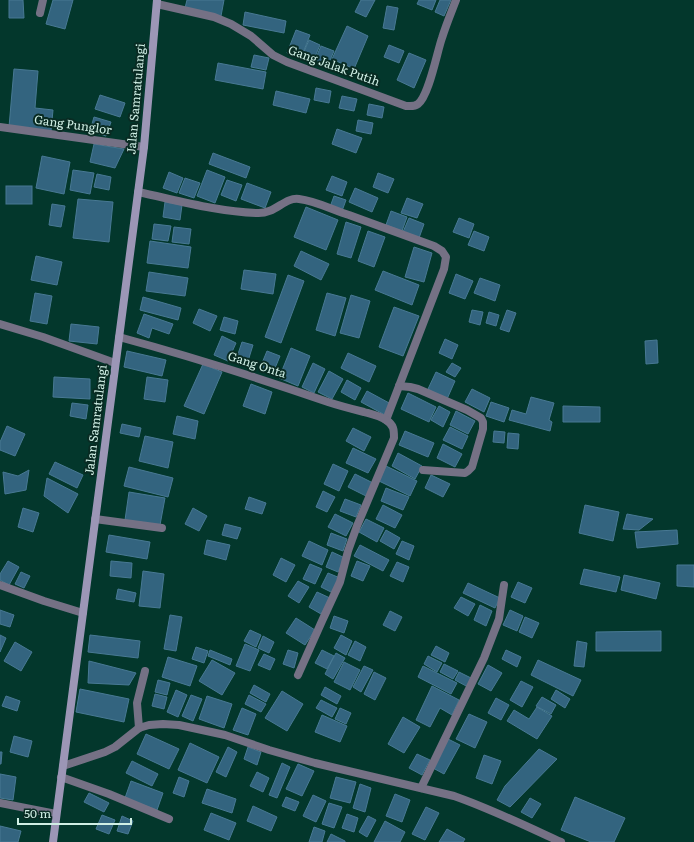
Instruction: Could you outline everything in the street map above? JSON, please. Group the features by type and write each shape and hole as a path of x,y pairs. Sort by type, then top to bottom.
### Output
{"main road":[{"name":"Jalan Samratulangi","path":"53,842 144,147 157,2"}],"street":[{"path":"40,12 43,0"},
{"name":"Gang Jalak Putih","path":"157,2 214,17 231,24 251,36 273,55 286,62 406,106 413,106 418,104 422,99 429,84 442,36 456,0"},
{"name":"Gang Punglor","path":"0,127 144,147"},
{"path":"138,192 209,207 259,214 278,208 289,200 299,199 319,204 434,246 442,251 446,257 444,269 386,420 393,425 394,438 357,526 348,551 340,582 298,675"},
{"path":"0,324 43,337 115,363"},
{"name":"Gang Onta","path":"119,337 175,352 332,403 377,415 386,420"},
{"path":"399,386 410,387 467,410 481,418 483,422 472,467 468,471 464,474 423,470"},
{"path":"95,519 162,528"},
{"path":"0,585 83,613"},
{"path":"421,788 500,619 504,585"},
{"path":"140,728 137,702 145,671"},
{"path":"63,766 105,752 115,747 140,728 149,725 179,725 225,735 269,750 315,763 454,796 472,802 561,842"},
{"path":"61,777 109,794 169,819"},
{"path":"0,803 56,814"}],"building":[{"path":"9,0 23,0 24,18 9,18"},
{"path":"53,0 73,0 65,29 46,24"},
{"path":"187,0 224,0 221,16 185,8"},
{"path":"361,0 375,0 366,17 355,12"},
{"path":"419,0 436,0 432,10 417,4"},
{"path":"440,0 451,0 444,16 435,12"},
{"path":"387,6 398,8 394,30 383,28"},
{"path":"245,12 286,21 284,33 243,25"},
{"path":"347,26 368,36 354,69 332,59"},
{"path":"296,30 310,35 301,58 287,53"},
{"path":"309,40 320,45 314,59 303,54"},
{"path":"389,45 404,51 399,63 384,57"},
{"path":"321,46 334,51 328,65 315,60"},
{"path":"409,53 426,60 414,88 397,80"},
{"path":"254,55 269,58 266,70 251,67"},
{"path":"218,63 266,72 263,89 215,80"},
{"path":"14,69 38,71 35,108 53,110 51,131 9,127"},
{"path":"316,88 331,91 329,103 314,100"},
{"path":"276,91 310,99 306,113 273,105"},
{"path":"100,95 125,103 120,117 95,109"},
{"path":"342,96 357,99 354,111 339,108"},
{"path":"369,104 384,107 382,118 367,115"},
{"path":"94,117 111,122 106,136 90,131"},
{"path":"358,120 373,123 371,134 356,131"},
{"path":"337,129 362,138 356,153 332,144"},
{"path":"94,144 124,149 115,168 90,162"},
{"path":"213,153 250,167 246,178 209,164"},
{"path":"42,156 70,162 64,194 36,188"},
{"path":"73,170 94,173 90,194 70,190"},
{"path":"207,170 225,177 215,203 197,196"},
{"path":"169,172 183,178 177,193 163,188"},
{"path":"378,173 394,179 388,193 373,187"},
{"path":"97,174 111,177 109,190 94,187"},
{"path":"332,176 347,182 342,196 326,190"},
{"path":"185,178 200,183 194,198 179,193"},
{"path":"227,180 242,185 236,201 221,195"},
{"path":"247,183 271,192 265,208 241,199"},
{"path":"6,186 32,186 32,204 6,204"},
{"path":"355,188 378,198 372,212 349,202"},
{"path":"334,196 346,200 342,211 330,207"},
{"path":"407,198 423,204 417,218 401,213"},
{"path":"78,199 113,202 109,242 73,238"},
{"path":"165,202 182,205 180,220 163,217"},
{"path":"52,204 65,206 61,227 49,225"},
{"path":"306,207 338,220 326,250 294,237"},
{"path":"391,211 407,217 402,231 386,225"},
{"path":"409,218 424,224 419,238 403,232"},
{"path":"459,218 474,224 469,238 453,232"},
{"path":"346,222 361,227 351,258 337,254"},
{"path":"154,224 171,226 168,241 152,239"},
{"path":"174,227 191,229 189,244 172,242"},
{"path":"368,231 385,237 374,267 358,261"},
{"path":"474,231 489,237 484,251 468,245"},
{"path":"150,241 191,247 188,268 147,263"},
{"path":"414,247 432,253 424,282 405,277"},
{"path":"301,251 329,264 321,280 294,266"},
{"path":"36,256 62,262 57,285 31,280"},
{"path":"244,270 276,274 273,294 241,289"},
{"path":"383,271 419,285 412,305 375,290"},
{"path":"149,272 188,278 185,296 146,291"},
{"path":"456,274 473,281 465,299 449,293"},
{"path":"288,275 304,281 281,343 265,337"},
{"path":"480,278 500,285 495,301 474,293"},
{"path":"35,293 52,296 47,324 30,321"},
{"path":"327,293 346,298 335,336 316,330"},
{"path":"351,295 370,301 359,338 340,333"},
{"path":"143,297 181,308 178,320 140,310"},
{"path":"394,307 419,316 403,356 379,347"},
{"path":"199,309 217,316 210,331 193,323"},
{"path":"472,310 483,312 480,325 469,322"},
{"path":"507,310 516,313 509,332 500,329"},
{"path":"489,312 499,315 496,326 486,323"},
{"path":"144,314 173,324 169,334 152,328 149,338 137,333"},
{"path":"224,317 238,321 235,334 220,330"},
{"path":"71,324 99,327 97,344 69,341"},
{"path":"222,336 236,343 228,361 214,355"},
{"path":"445,339 458,345 452,359 439,353"},
{"path":"657,340 658,363 646,364 645,341"},
{"path":"242,342 253,345 248,361 237,357"},
{"path":"291,348 310,356 298,386 279,378"},
{"path":"127,351 166,360 162,376 124,367"},
{"path":"267,351 280,356 273,373 260,368"},
{"path":"348,353 376,366 369,382 341,368"},
{"path":"313,363 325,369 314,393 302,387"},
{"path":"452,363 461,368 455,377 446,372"},
{"path":"203,364 222,372 204,414 184,406"},
{"path":"329,371 343,379 332,399 318,392"},
{"path":"436,372 455,381 447,399 428,389"},
{"path":"54,377 90,379 90,399 53,397"},
{"path":"147,377 168,380 165,402 144,399"},
{"path":"347,380 361,388 355,400 341,392"},
{"path":"251,384 272,392 265,414 243,406"},
{"path":"472,389 490,398 484,412 465,402"},
{"path":"367,391 391,404 385,415 361,402"},
{"path":"408,393 436,407 429,422 401,409"},
{"path":"531,397 554,403 549,420 552,422 550,431 509,420 512,410 526,414"},
{"path":"491,402 509,408 504,422 486,416"},
{"path":"72,403 88,405 86,419 70,416"},
{"path":"439,406 450,412 443,427 431,420"},
{"path":"563,406 600,407 600,422 563,422"},
{"path":"456,411 475,421 468,434 450,425"},
{"path":"177,416 198,421 195,439 173,434"},
{"path":"122,424 141,428 139,437 120,433"},
{"path":"7,426 25,434 15,456 0,450 0,442"},
{"path":"450,427 468,436 462,449 443,440"},
{"path":"353,428 371,437 364,451 346,441"},
{"path":"405,431 434,443 428,457 399,445"},
{"path":"494,431 505,432 504,443 493,442"},
{"path":"508,433 519,434 518,449 507,448"},
{"path":"145,436 173,442 168,468 139,461"},
{"path":"443,444 462,454 455,467 437,458"},
{"path":"353,448 376,459 368,473 346,463"},
{"path":"398,453 422,466 415,479 392,466"},
{"path":"55,462 83,475 77,488 49,474"},
{"path":"333,464 348,471 339,491 324,484"},
{"path":"386,466 417,481 410,496 379,481"},
{"path":"129,467 173,478 168,497 124,486"},
{"path":"29,470 26,490 5,494 3,472 18,476"},
{"path":"355,474 373,483 366,496 348,487"},
{"path":"431,475 450,484 443,497 425,488"},
{"path":"47,478 78,494 68,513 44,496"},
{"path":"386,488 409,497 403,510 381,501"},
{"path":"323,491 335,497 327,512 316,507"},
{"path":"129,492 165,498 160,525 125,520"},
{"path":"249,497 266,503 262,514 245,509"},
{"path":"345,499 361,505 356,517 340,511"},
{"path":"383,505 402,515 395,528 376,519"},
{"path":"585,505 619,512 613,541 579,533"},
{"path":"23,508 39,513 33,532 18,527"},
{"path":"193,508 207,516 199,531 185,524"},
{"path":"335,514 353,523 346,536 328,527"},
{"path":"627,514 653,519 639,530 623,529"},
{"path":"366,519 384,528 377,542 359,532"},
{"path":"225,524 241,528 237,539 222,535"},
{"path":"386,530 400,538 394,549 380,541"},
{"path":"677,530 678,544 637,548 635,532"},
{"path":"331,533 347,539 343,551 327,545"},
{"path":"109,535 150,542 147,559 106,552"},
{"path":"207,540 230,545 226,560 204,554"},
{"path":"309,541 328,550 322,565 302,556"},
{"path":"402,541 414,546 409,560 396,554"},
{"path":"360,545 389,560 383,571 354,556"},
{"path":"332,552 345,558 338,572 326,567"},
{"path":"281,558 295,565 286,582 273,575"},
{"path":"8,561 19,567 9,585 0,580 0,574"},
{"path":"111,561 132,563 131,578 110,576"},
{"path":"357,561 370,566 363,581 351,576"},
{"path":"397,562 409,567 403,582 390,576"},
{"path":"310,564 322,569 315,584 303,579"},
{"path":"677,565 694,565 694,587 677,586"},
{"path":"584,569 620,577 616,592 580,584"},
{"path":"143,571 164,574 160,608 139,606"},
{"path":"21,572 30,576 24,588 15,584"},
{"path":"328,573 340,578 333,593 321,587"},
{"path":"624,575 660,583 656,599 621,590"},
{"path":"298,581 309,587 299,603 288,596"},
{"path":"518,582 532,588 525,603 511,597"},
{"path":"468,583 500,598 495,608 463,593"},
{"path":"118,589 136,593 134,602 116,599"},
{"path":"317,592 330,598 321,614 309,607"},
{"path":"461,597 475,604 468,616 454,608"},
{"path":"480,605 492,611 486,626 474,620"},
{"path":"0,610 14,615 10,627 0,624"},
{"path":"510,610 523,616 517,631 503,625"},
{"path":"390,611 402,617 395,631 383,625"},
{"path":"170,615 182,617 176,651 164,649"},
{"path":"334,616 348,621 344,633 330,628"},
{"path":"525,617 539,623 532,638 519,632"},
{"path":"296,618 315,630 305,645 286,633"},
{"path":"250,630 261,635 256,647 244,641"},
{"path":"661,631 661,651 596,651 596,632"},
{"path":"0,635 6,638 0,652"},
{"path":"90,635 140,641 138,658 88,652"},
{"path":"341,635 352,641 346,655 334,648"},
{"path":"263,636 274,642 269,653 258,648"},
{"path":"355,641 366,647 360,661 348,655"},
{"path":"577,641 587,643 584,667 574,666"},
{"path":"15,642 32,652 21,671 4,661"},
{"path":"245,644 259,650 250,671 236,666"},
{"path":"436,646 449,653 445,662 431,655"},
{"path":"196,647 208,651 204,663 192,659"},
{"path":"210,650 232,659 230,665 208,656"},
{"path":"288,650 298,653 294,668 283,664"},
{"path":"322,650 334,656 327,669 315,663"},
{"path":"506,650 521,657 517,667 502,659"},
{"path":"336,653 345,658 333,679 325,674"},
{"path":"264,654 275,659 270,670 258,665"},
{"path":"428,656 442,663 437,672 424,664"},
{"path":"168,657 197,666 190,686 162,677"},
{"path":"212,660 235,673 222,695 199,681"},
{"path":"538,660 581,680 573,696 531,675"},
{"path":"89,661 136,673 129,685 88,683"},
{"path":"344,662 360,670 350,690 334,682"},
{"path":"444,664 458,671 453,679 440,672"},
{"path":"488,665 502,673 491,691 478,684"},
{"path":"364,666 373,670 361,692 353,687"},
{"path":"423,666 457,683 451,694 418,677"},
{"path":"374,672 386,678 375,700 364,694"},
{"path":"459,672 473,679 468,687 455,680"},
{"path":"158,680 170,683 167,695 155,692"},
{"path":"521,681 533,687 522,707 510,700"},
{"path":"254,685 270,694 266,702 250,693"},
{"path":"432,686 459,700 452,715 440,708 430,727 416,720"},
{"path":"325,687 341,696 337,704 321,695"},
{"path":"80,689 129,699 124,722 76,712"},
{"path":"176,690 187,695 178,717 167,712"},
{"path":"556,690 570,699 565,708 551,699"},
{"path":"282,691 303,704 287,731 265,718"},
{"path":"155,694 167,697 164,709 152,706"},
{"path":"191,695 202,699 193,721 182,716"},
{"path":"249,695 266,704 261,712 245,704"},
{"path":"6,696 20,701 17,711 2,706"},
{"path":"207,696 232,704 224,728 199,719"},
{"path":"542,697 556,705 551,714 536,706"},
{"path":"496,698 509,705 501,720 488,713"},
{"path":"321,700 337,708 332,717 316,708"},
{"path":"537,707 552,716 537,739 507,721 514,710 529,719"},
{"path":"242,708 256,714 248,735 233,730"},
{"path":"340,708 351,713 346,724 335,719"},
{"path":"469,714 487,722 475,748 456,739"},
{"path":"322,715 347,726 340,742 315,732"},
{"path":"403,717 420,727 404,753 388,744"},
{"path":"146,734 179,749 169,769 137,754"},
{"path":"14,736 32,741 28,757 10,752"},
{"path":"448,739 460,745 444,774 433,768"},
{"path":"190,743 219,757 207,783 178,770"},
{"path":"228,747 237,752 226,777 216,772"},
{"path":"248,747 261,752 257,765 244,759"},
{"path":"539,749 557,759 510,807 497,800 505,786"},
{"path":"0,752 2,752 1,764 0,764"},
{"path":"417,754 430,760 422,775 409,768"},
{"path":"484,755 501,761 492,784 476,778"},
{"path":"132,761 158,774 152,786 126,773"},
{"path":"282,763 290,767 277,798 269,795"},
{"path":"298,764 314,771 302,796 286,789"},
{"path":"257,772 269,778 263,792 250,786"},
{"path":"0,774 16,777 13,800 0,798"},
{"path":"179,777 189,781 184,797 173,793"},
{"path":"336,777 356,782 350,803 330,798"},
{"path":"131,781 163,793 157,810 125,798"},
{"path":"360,784 371,788 365,812 353,808"},
{"path":"207,789 236,799 232,813 202,803"},
{"path":"89,793 109,803 104,812 84,802"},
{"path":"395,794 410,800 402,822 386,816"},
{"path":"313,795 326,801 316,822 303,816"},
{"path":"286,797 299,802 295,811 282,806"},
{"path":"575,797 625,818 614,842 591,842 561,830"},
{"path":"530,798 541,804 532,818 521,812"},
{"path":"329,803 342,807 334,828 322,824"},
{"path":"253,806 277,817 271,831 247,821"},
{"path":"426,807 439,813 425,840 412,834"},
{"path":"211,813 236,823 229,840 204,830"},
{"path":"347,814 358,818 354,832 342,828"},
{"path":"102,815 115,820 109,834 96,829"},
{"path":"122,816 133,821 128,834 117,831"},
{"path":"368,816 376,820 367,837 359,832"},
{"path":"385,821 405,832 400,842 374,842"},
{"path":"0,826 21,831 18,842 0,842"},
{"path":"314,827 325,831 322,842 309,842"},
{"path":"447,829 465,839 463,842 439,842"},
{"path":"331,834 345,841 345,842 327,842"}]}
